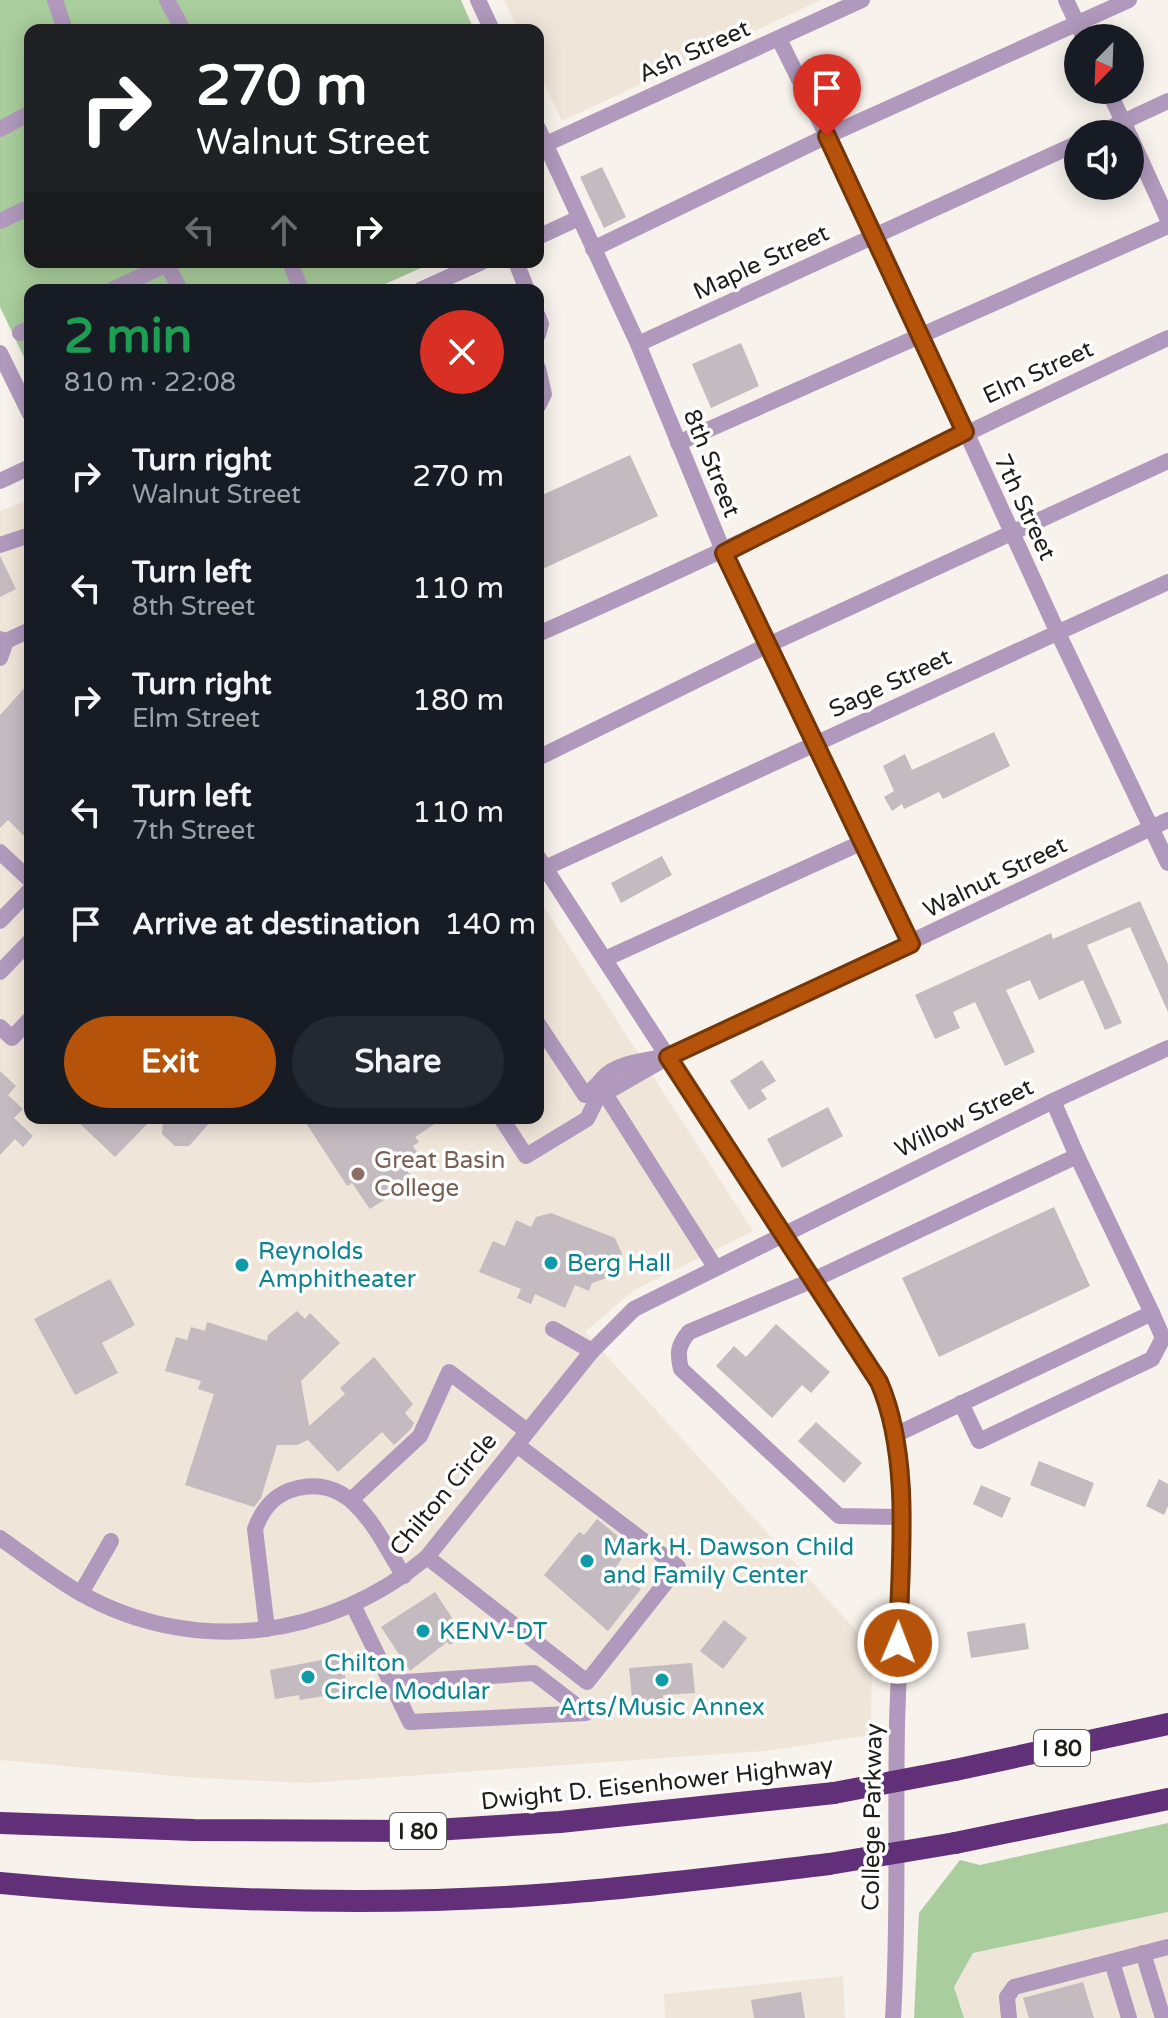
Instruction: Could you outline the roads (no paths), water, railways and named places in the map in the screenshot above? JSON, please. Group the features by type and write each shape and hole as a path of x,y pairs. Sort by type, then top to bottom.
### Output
{"highway":[{"name":"Dwight D. Eisenhower Highway","path":"0,1823 194,1830 419,1831 560,1822 834,1793 1168,1724"},
{"path":"0,1883 221,1897 400,1900 549,1894 829,1864 955,1843 1168,1799"}],"street":[{"path":"55,0 63,24"},
{"path":"167,0 180,24"},
{"path":"478,0 489,24"},
{"name":"Ash Street","path":"546,144 862,0"},
{"path":"1066,0 1078,24"},
{"path":"1092,24 1129,0"},
{"path":"593,249 827,136 1064,38"},
{"name":"7th Street","path":"779,39 876,235 1011,533 1168,863"},
{"path":"1142,120 1168,101"},
{"path":"0,129 24,116"},
{"name":"8th Street","path":"544,140 638,344 724,553 911,944"},
{"name":"Maple Street","path":"638,344 1064,149"},
{"path":"678,443 1168,223 1144,169"},
{"path":"0,221 24,210"},
{"path":"544,234 579,218"},
{"path":"124,284 156,268"},
{"path":"433,284 469,268"},
{"name":"Elm Street","path":"544,631 724,553 965,432 1168,338"},
{"path":"0,353 24,402"},
{"path":"544,755 768,645 1168,461"},
{"path":"0,481 24,470"},
{"path":"0,545 24,537"},
{"name":"Sage Street","path":"544,861 816,744 1168,582"},
{"path":"0,658 3,640 24,632"},
{"name":"Walnut Street","path":"601,1088 614,1088 668,1057 1168,820"},
{"path":"607,958 863,842"},
{"path":"0,852 24,874"},
{"name":"College Parkway","path":"544,865 879,1382 890,1406 895,1435 899,1517 893,2018"},
{"path":"0,921 24,896"},
{"path":"4,961 24,946"},
{"path":"0,1027 12,1038 24,1025"},
{"path":"544,1033 585,1095 601,1088"},
{"name":"Willow Street","path":"783,1234 1168,1048"},
{"path":"505,1124 526,1156 587,1119 601,1088"},
{"path":"601,1088 715,1267"},
{"path":"961,1403 979,1441 1152,1359 1163,1338 1053,1101"},
{"path":"899,1517 839,1516 681,1369 677,1355 680,1343 689,1332 813,1280 1077,1156"},
{"name":"Chilton Circle","path":"0,1538 81,1593 135,1617 174,1627 201,1631 296,1626 353,1605 404,1576 427,1557 592,1351 634,1309 783,1234"},
{"path":"895,1435 1152,1313"},
{"path":"553,1329 592,1351"},
{"path":"352,1499 420,1436 449,1372 522,1438 678,1567 587,1682 427,1557"},
{"path":"267,1629 254,1544 260,1514 272,1499 288,1490 304,1486 342,1491 352,1499 404,1576"},
{"path":"81,1593 111,1541"},
{"path":"353,1605 391,1683 410,1722 586,1713 534,1673 391,1683"},
{"path":"1009,2018 1007,1997 1014,1987 1168,1947"},
{"path":"1143,1953 1163,2018"},
{"path":"1112,1962 1129,2018"}],"place":[{"name":"Great Basin College","path":"358,1174"},
{"name":"Berg Hall","path":"551,1263"},
{"name":"Reynolds Amphitheater","path":"242,1265"},
{"name":"Mark H. Dawson Child and Family Center","path":"587,1561"},
{"name":"KENV-DT","path":"423,1631"},
{"name":"Chilton Circle Modular","path":"308,1677"},
{"name":"Arts/Music Annex","path":"662,1680"}]}
